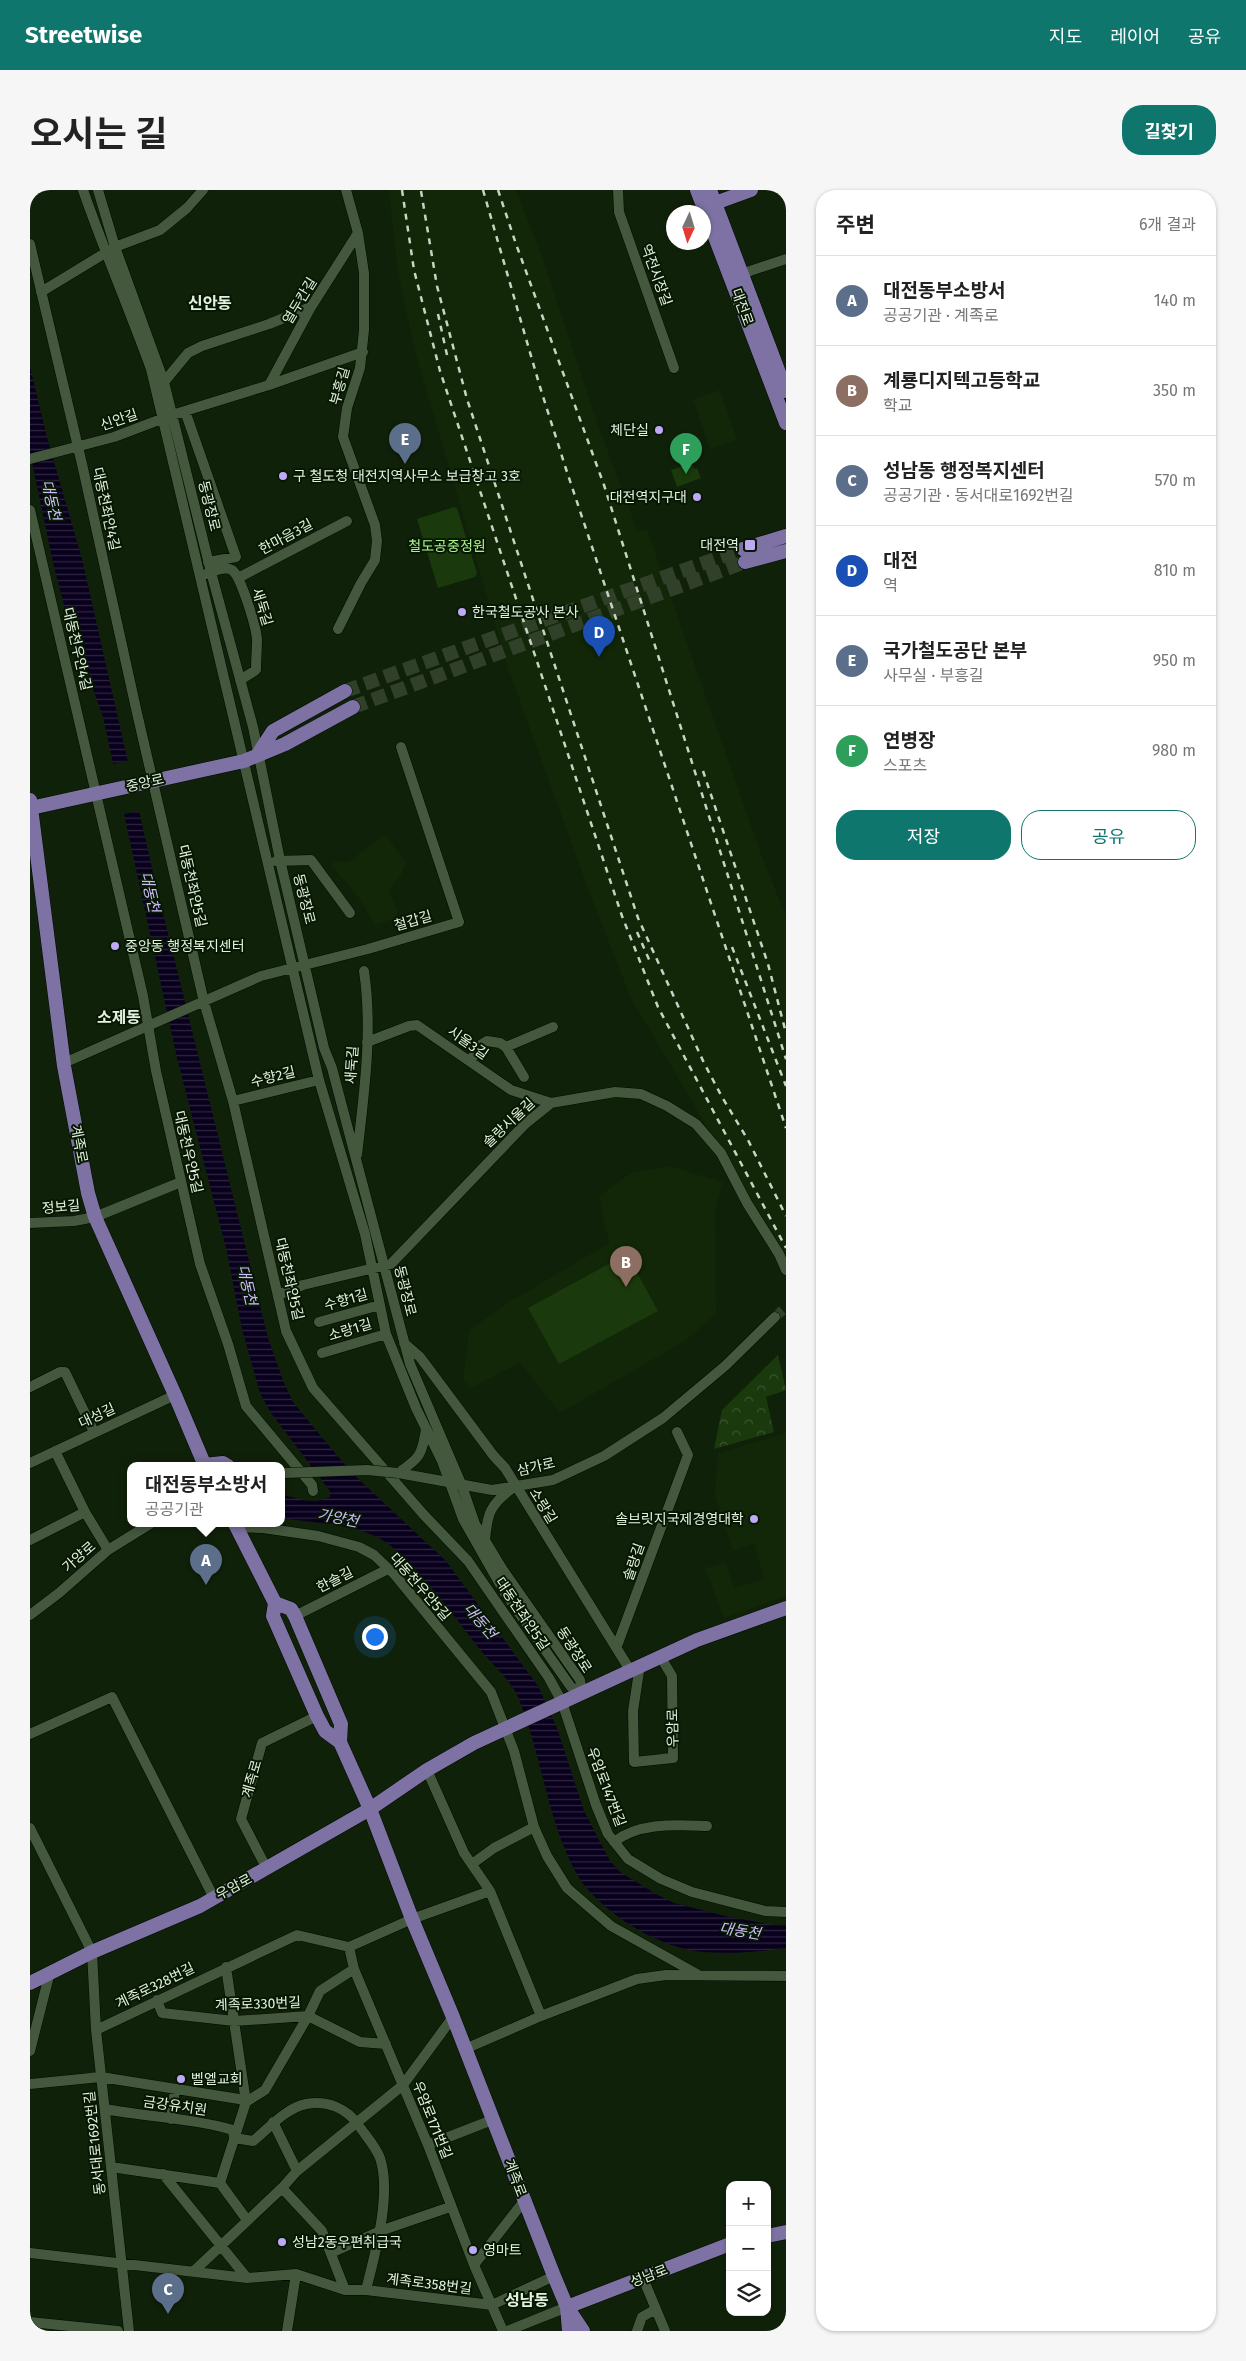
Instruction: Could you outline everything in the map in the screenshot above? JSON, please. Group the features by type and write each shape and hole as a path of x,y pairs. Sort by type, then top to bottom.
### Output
{"main road":[{"name":"대전로","path":"697,190 709,200 741,274 786,391"},
{"path":"709,200 752,190"},
{"name":"대전로","path":"709,200 786,423"},
{"path":"744,556 786,536"},
{"path":"744,556 786,551"},
{"path":"744,556 778,562 786,560"},
{"path":"258,754 273,731 345,691"},
{"name":"중앙로","path":"30,806 98,795 244,761 278,747 353,707"},
{"name":"계족로","path":"30,806 64,1063 88,1193 95,1218 203,1462"},
{"name":"계족로","path":"237,1527 275,1603 273,1616 317,1716 325,1731 340,1742"},
{"path":"275,1603 291,1609 295,1616"},
{"name":"우암로","path":"30,1983 92,1952 214,1898 370,1809 427,1770 474,1743 660,1656 697,1640 786,1608"},
{"name":"계족로","path":"295,1616 341,1724 340,1742 370,1809 412,1919 453,2016 554,2276 567,2308 583,2331"},
{"path":"771,2235 786,2232"},
{"name":"성남로","path":"567,2308 726,2246"},
{"name":"계족로","path":"567,2308 569,2331"}],"street":[{"name":"동광장로","path":"83,190 168,417 210,567 253,727 280,860 306,964 324,1048 332,1068 410,1364 462,1486 475,1524 503,1570 580,1680 582,1692"},
{"name":"동광장로","path":"98,190 115,247 164,382 168,417 200,576 319,1080 365,1234 386,1334 463,1519 505,1593 571,1687 582,1692"},
{"path":"41,292 115,247 160,230 187,208 204,190"},
{"name":"부흥길","path":"338,629 375,560 377,541 375,525 343,437 347,408 360,368 363,352 364,272 358,233 346,190"},
{"name":"역전시장길","path":"618,190 619,212 674,368"},
{"name":"열두칸길","path":"269,385 311,307 358,233"},
{"name":"대동천좌안4길","path":"30,244 152,781"},
{"path":"741,274 786,259"},
{"path":"164,382 188,353 202,346 269,324 311,307"},
{"name":"신안길","path":"30,459 76,448 363,352"},
{"path":"185,411 236,557 210,567"},
{"name":"대동천우안4길","path":"30,510 98,795"},
{"name":"한마음3길","path":"238,578 347,521"},
{"name":"새둑길","path":"200,576 210,567 232,570 238,578 257,637 256,670 240,680"},
{"name":"철갑길","path":"150,1025 261,976 368,949 459,922 401,747"},
{"name":"대동천좌안5길","path":"152,781 202,1003 233,1101 288,1337 313,1388 424,1515 468,1560 549,1678 562,1702"},
{"name":"대동천우안5길","path":"98,795 150,1025 156,1071 200,1264 231,1352 246,1406 312,1485 313,1491"},
{"path":"268,862 311,860 350,913"},
{"name":"새둑길","path":"356,1161 369,1002 364,971"},
{"path":"64,1063 150,1025"},
{"name":"시울3길","path":"367,1042 409,1026 417,1025 511,1090 551,1103"},
{"path":"470,1061 482,1044 487,1041 506,1047 553,1027"},
{"path":"506,1047 524,1077"},
{"name":"수향2길","path":"233,1101 319,1080"},
{"name":"솔랑시울길","path":"278,1294 303,1285 391,1264 525,1124 551,1103 615,1092 642,1094 667,1106 696,1124 721,1153 747,1203 779,1254 786,1270"},
{"name":"정보길","path":"30,1223 95,1218 181,1182"},
{"name":"수향1길","path":"319,1322 380,1305"},
{"name":"삼가로","path":"285,1473 367,1470 398,1473 450,1484 492,1490 553,1480 604,1456 663,1418 725,1366 775,1317"},
{"name":"소랑1길","path":"322,1353 386,1334"},
{"name":"소랑길","path":"404,1342 420,1357 493,1455 505,1468 617,1646 635,1668"},
{"path":"30,1387 60,1372 65,1372 94,1432"},
{"name":"대성길","path":"30,1463 175,1395"},
{"path":"398,1473 413,1462 423,1450 426,1429"},
{"name":"솔랑길","path":"617,1646 688,1455 677,1432"},
{"path":"55,1451 85,1512 108,1550"},
{"path":"485,1541 487,1515 503,1494 515,1486"},
{"path":"30,1540 85,1512"},
{"name":"가양로","path":"30,1615 59,1593 108,1550 145,1527"},
{"name":"대동천우안5길","path":"254,1527 318,1536 359,1547 374,1555 388,1569 491,1692 507,1728 534,1827 547,1856 567,1888 611,1926 663,1957 697,1974"},
{"name":"한솔길","path":"295,1616 388,1569"},
{"name":"우암로","path":"635,1668 633,1711 634,1762 673,1758 672,1676 660,1656"},
{"path":"30,1734 112,1697 214,1898"},
{"name":"우암로147번길","path":"562,1702 596,1805 608,1834 628,1859 660,1879 731,1904 765,1911 786,1912"},
{"name":"계족로","path":"267,1869 241,1818 262,1743 317,1716"},
{"path":"427,1770 451,1827 490,1891 541,2016"},
{"path":"614,1842 625,1832 634,1830 682,1825 707,1826"},
{"path":"472,1864 494,1848 534,1827"},
{"path":"30,1828 92,1952"},
{"path":"349,1947 412,1919 490,1891"},
{"name":"계족로328번길","path":"96,2030 297,1935 349,1947"},
{"name":"우암로171번길","path":"349,1947 354,1969 428,2145 450,2206 474,2265 505,2331"},
{"name":"동서대로1692번길","path":"92,1952 96,2030 128,2331"},
{"path":"220,2182 246,2102 226,1967"},
{"name":"계족로330번길","path":"246,2102 265,2090 308,2016 320,1991 354,1969"},
{"path":"30,2050 50,1972"},
{"path":"465,2049 541,2016 637,1979 666,1975 697,1974 786,1976"},
{"name":"계족로330번길","path":"157,2000 162,2012 234,2021 308,2016"},
{"path":"308,2016 360,2042 386,2044"},
{"path":"194,2271 282,2188 297,2171 403,2085 453,2016"},
{"path":"30,2084 101,2077 238,2099 246,2102"},
{"path":"171,2118 175,2089"},
{"path":"234,2138 253,2141 273,2122 305,2104 323,2104 348,2112 380,2157 384,2176 380,2230 366,2290"},
{"name":"금강유치원","path":"105,2108 146,2116 216,2125 233,2130 234,2138"},
{"path":"428,2145 492,2120"},
{"path":"273,2122 297,2171"},
{"path":"111,2167 220,2182 247,2220"},
{"path":"162,2174 247,2278"},
{"path":"282,2188 322,2231 345,2290"},
{"path":"474,2265 524,2201"},
{"path":"331,2253 380,2230 450,2206"},
{"name":"계족로358번길","path":"30,2253 247,2278 296,2274 345,2290 366,2290 492,2305"},
{"path":"287,2331 296,2274"},
{"path":"492,2305 554,2276"},
{"path":"643,2278 665,2331"},
{"path":"505,2331 567,2308"},
{"path":"637,2331 642,2317 656,2309"},
{"path":"30,2322 118,2331"}],"shaded area":[{"path":"389,190 516,190 542,256 598,425 638,532 647,529 761,854 786,916 786,1262 631,998 592,900 509,671 416,355 398,274"},
{"path":"720,390 737,440 710,449 693,399"},
{"path":"385,835 406,862 401,875 389,890 398,912 394,919 375,925 357,895 331,865 334,861 348,862"},
{"path":"669,1166 723,1182 715,1211 716,1314 685,1341 560,1413 520,1363 471,1388 463,1380 469,1330 508,1303 609,1243 599,1196 631,1173"},
{"name":"솔브릿지국제경영대학","path":"786,1433 786,1596 724,1618 705,1568 726,1562 734,1588 764,1579 754,1543 733,1551 715,1496 718,1453"}],"green space":[{"path":"692,463 694,469 697,468 701,478 677,487 671,470"},
{"name":"철도공중정원","path":"454,507 457,508 477,573 475,577 438,588 417,519"},
{"path":"627,1254 658,1311 559,1364 528,1308"},
{"path":"778,1355 786,1390 766,1397 774,1432 714,1449 722,1410"}],"water":[{"path":"30,367 48,441 82,559 154,877 268,1338 293,1402 351,1472 446,1561 538,1686 557,1728 584,1811 610,1861 620,1872 674,1903 729,1917 773,1925 786,1925 786,1948 734,1953 703,1952 687,1949 654,1938 622,1920 608,1909 584,1885 566,1852 558,1831 530,1730 515,1691 433,1589 390,1545 377,1537 342,1526 285,1518 285,1495 318,1501 330,1497 330,1491 271,1413 260,1393 242,1329 227,1252 177,1058 103,717 67,616 54,567 30,453"}],"pier":[{"path":"130,760 142,810 121,815 110,765"}],"tunnel":[{"path":"345,691 743,549"},
{"path":"353,707 745,562"},
{"path":"775,1317 786,1307"}],"railway":[{"path":"402,190 414,270 440,371 622,916 658,1007 786,1248"},
{"path":"483,190 540,387 566,469 786,1128"},
{"path":"498,190 604,485 786,1059"},
{"path":"421,191 437,286 467,399 638,918 704,1063 748,1140 786,1216"},
{"path":"438,314 447,355"},
{"path":"703,771 768,964 786,1033"},
{"path":"637,932 651,964"},
{"path":"732,947 786,1086"}],"place":[{"name":"체단실","path":"659,430"},
{"name":"국가철도공단 본부","path":"405,464"},
{"name":"연병장","path":"686,474"},
{"name":"구 철도청 대전지역사무소 보급창고 3호","path":"283,476"},
{"name":"대전역지구대","path":"697,497"},
{"name":"대전역","path":"750,545"},
{"name":"한국철도공사 본사","path":"462,612"},
{"name":"대전","path":"599,657"},
{"name":"중앙동 행정복지센터","path":"115,946"},
{"name":"계룡디지텍고등학교","path":"626,1287"},
{"name":"솔브릿지국제경영대학","path":"754,1519"},
{"name":"대전동부소방서","path":"206,1585"},
{"name":"벨엘교회","path":"181,2079"},
{"name":"성남2동우편취급국","path":"282,2242"},
{"name":"영마트","path":"473,2250"},
{"name":"성남동 행정복지센터","path":"168,2314"}],"district":[{"name":"신안동","path":"210,303"},
{"name":"소제동","path":"119,1017"},
{"name":"성남동","path":"527,2300"}],"water label":[{"name":"대동천","path":"51,500"},
{"name":"대동천","path":"150,892"},
{"name":"대동천","path":"247,1285"},
{"name":"가양천","path":"338,1518"},
{"name":"대동천","path":"480,1621"},
{"name":"대동천","path":"740,1931"}]}
